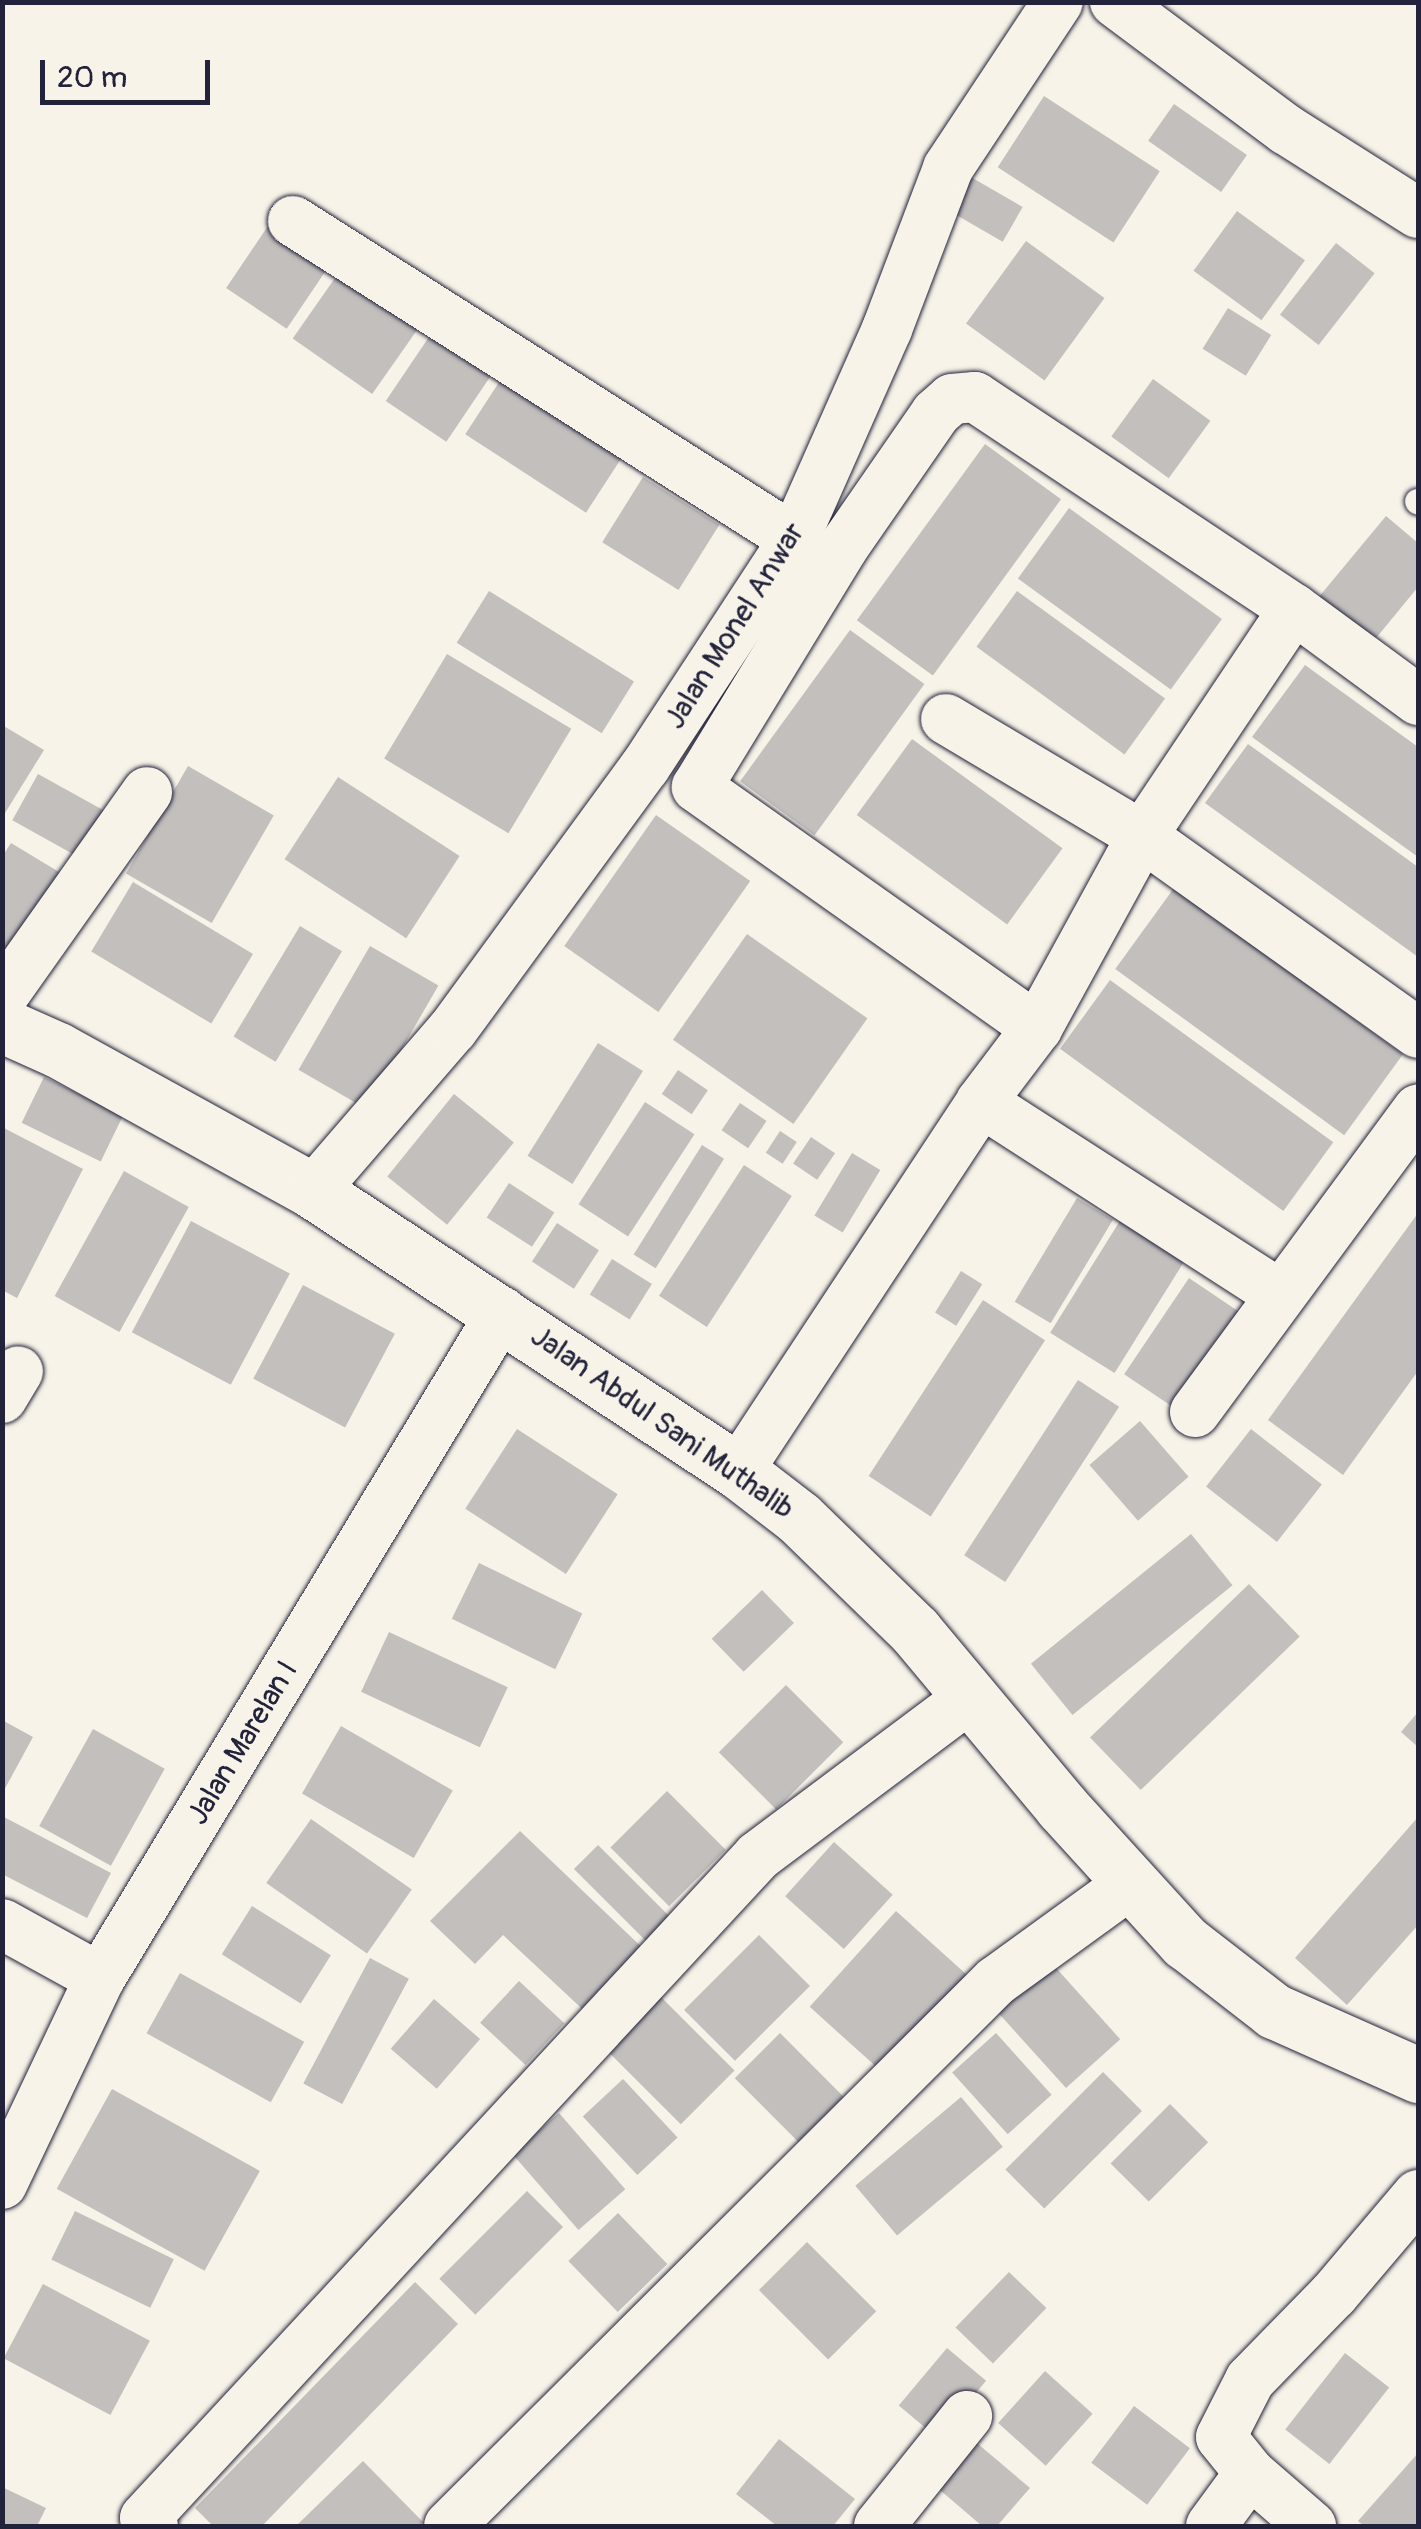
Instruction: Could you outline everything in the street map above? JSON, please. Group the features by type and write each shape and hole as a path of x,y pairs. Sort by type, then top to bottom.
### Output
{"street":[{"name":"Jalan Monel Anwar","path":"313,1191 453,1030 645,767 794,539 887,329 948,168 1058,2"},
{"path":"1115,2 1287,130 1418,212"},
{"path":"293,220 794,539"},
{"path":"1037,1028 697,787 842,549 936,413 952,399 975,397 1294,609 1418,700"},
{"path":"738,1472 981,1102 1037,1028 1142,836 1294,609"},
{"path":"946,719 1142,836 1418,1033"},
{"path":"2,997 147,792"},
{"name":"Jalan Abdul Sani Muthalib","path":"2,1026 58,1050 313,1191 502,1312 738,1472 799,1518 915,1631 1130,1884 1185,1942 1274,2012 1418,2075"},
{"path":"981,1102 1279,1294"},
{"path":"1195,1412 1418,1109"},
{"name":"Jalan Marelan I","path":"2,2184 100,1978 502,1312"},
{"path":"153,2526 145,2518 758,1856 972,1696"},
{"path":"449,2526 996,1981 1130,1884"},
{"path":"2,1924 100,1978"},
{"path":"1310,2526 1250,2473 1221,2437 1250,2380 1334,2294 1418,2195"},
{"path":"893,2522 967,2416"},
{"path":"1211,2526 1250,2473"}],"building":[{"path":"1044,96 1160,171 1113,242 998,167"},
{"path":"1174,104 1247,155 1221,192 1148,141"},
{"path":"969,176 1023,207 1003,242 949,211"},
{"path":"1237,211 1305,260 1261,320 1194,271"},
{"path":"272,220 333,261 287,329 226,288"},
{"path":"1026,241 1104,298 1045,381 966,324"},
{"path":"1336,243 1375,273 1319,345 1280,315"},
{"path":"342,268 421,324 372,394 293,338"},
{"path":"1228,308 1271,335 1246,376 1203,349"},
{"path":"435,328 496,369 446,442 386,401"},
{"path":"505,373 626,451 586,513 465,434"},
{"path":"1153,379 1210,421 1169,478 1111,436"},
{"path":"985,444 1061,499 933,676 857,620"},
{"path":"643,477 719,525 679,590 602,542"},
{"path":"1069,508 1222,619 1171,689 1018,578"},
{"path":"1386,516 1418,543 1418,587 1372,643 1318,598"},
{"path":"489,591 634,682 602,733 457,643"},
{"path":"1017,591 1165,699 1124,754 976,647"},
{"path":"850,630 924,684 815,835 740,781"},
{"path":"447,654 571,729 508,833 384,759"},
{"path":"1305,665 1418,747 1418,857 1252,737"},
{"path":"2,725 44,750 5,813 2,811"},
{"path":"912,739 1062,848 1007,924 857,815"},
{"path":"1248,744 1418,867 1418,957 1205,803"},
{"path":"188,766 274,816 212,923 126,873"},
{"path":"38,774 106,812 81,858 12,820"},
{"path":"338,777 460,856 406,938 285,859"},
{"path":"656,815 750,881 658,1012 564,946"},
{"path":"11,843 69,878 2,962 2,857"},
{"path":"133,882 253,954 211,1024 91,951"},
{"path":"1174,888 1403,1054 1344,1135 1115,969"},
{"path":"300,926 342,951 276,1062 234,1037"},
{"path":"747,934 867,1018 793,1124 673,1040"},
{"path":"370,946 438,986 367,1109 299,1070"},
{"path":"1110,980 1333,1142 1283,1211 1060,1049"},
{"path":"598,1043 643,1071 572,1184 528,1156"},
{"path":"678,1070 708,1090 692,1114 662,1094"},
{"path":"44,1077 123,1116 101,1161 22,1123"},
{"path":"454,1094 514,1142 447,1225 387,1176"},
{"path":"645,1102 694,1134 628,1236 579,1204"},
{"path":"740,1103 767,1121 748,1148 722,1130"},
{"path":"2,1127 83,1169 17,1298 2,1290"},
{"path":"780,1131 797,1142 783,1164 766,1153"},
{"path":"811,1137 835,1153 817,1180 793,1164"},
{"path":"702,1145 724,1159 656,1268 634,1254"},
{"path":"852,1153 880,1170 843,1233 814,1216"},
{"path":"744,1165 792,1196 707,1327 659,1296"},
{"path":"124,1171 189,1207 119,1332 55,1296"},
{"path":"509,1183 554,1212 532,1247 487,1217"},
{"path":"1077,1198 1113,1220 1051,1323 1015,1302"},
{"path":"1128,1208 1192,1248 1115,1373 1050,1333"},
{"path":"1418,1213 1418,1371 1343,1475 1268,1420"},
{"path":"191,1221 290,1274 231,1385 132,1332"},
{"path":"557,1223 599,1250 574,1289 532,1262"},
{"path":"612,1259 652,1284 630,1320 590,1295"},
{"path":"961,1271 982,1284 956,1326 935,1313"},
{"path":"1189,1278 1240,1313 1176,1409 1124,1374"},
{"path":"303,1285 395,1334 345,1427 253,1379"},
{"path":"983,1300 1045,1340 931,1516 869,1476"},
{"path":"1078,1380 1119,1407 1005,1582 964,1555"},
{"path":"1140,1421 1189,1477 1138,1521 1089,1465"},
{"path":"517,1429 618,1494 566,1574 465,1509"},
{"path":"1251,1429 1322,1484 1277,1542 1206,1487"},
{"path":"1191,1534 1233,1585 1072,1715 1031,1664"},
{"path":"479,1563 582,1613 555,1669 452,1619"},
{"path":"1249,1584 1300,1637 1141,1790 1090,1738"},
{"path":"762,1590 794,1623 744,1672 712,1639"},
{"path":"389,1632 508,1687 480,1747 361,1692"},
{"path":"786,1685 843,1742 776,1809 719,1752"},
{"path":"1418,1712 1418,1747 1401,1732"},
{"path":"2,1720 33,1737 2,1794"},
{"path":"341,1726 453,1790 414,1858 302,1794"},
{"path":"93,1729 165,1769 111,1866 39,1826"},
{"path":"667,1791 726,1850 669,1906 610,1848"},
{"path":"2,1816 111,1873 87,1918 2,1874"},
{"path":"1418,1817 1418,1925 1347,2005 1295,1958"},
{"path":"311,1819 412,1890 367,1953 266,1883"},
{"path":"520,1831 650,1955 592,2018 503,1935 475,1964 430,1921"},
{"path":"834,1842 893,1895 844,1949 785,1896"},
{"path":"598,1845 671,1918 647,1942 574,1869"},
{"path":"252,1906 331,1955 301,2004 222,1954"},
{"path":"896,1911 967,1975 881,2071 810,2007"},
{"path":"759,1935 810,1986 735,2061 684,2010"},
{"path":"370,1958 409,1979 342,2104 303,2083"},
{"path":"1048,1959 1120,2039 1066,2088 994,2008"},
{"path":"180,1973 304,2042 271,2102 147,2033"},
{"path":"519,1981 564,2023 525,2065 480,2023"},
{"path":"661,1997 735,2071 681,2124 607,2051"},
{"path":"434,1999 480,2039 437,2089 391,2049"},
{"path":"780,2033 844,2097 798,2142 735,2078"},
{"path":"996,2033 1052,2095 1008,2134 952,2072"},
{"path":"1103,2072 1142,2111 1044,2208 1005,2170"},
{"path":"623,2079 678,2138 637,2175 583,2117"},
{"path":"112,2089 260,2171 205,2271 57,2189"},
{"path":"961,2097 1003,2147 897,2235 855,2186"},
{"path":"1170,2104 1208,2142 1149,2202 1111,2163"},
{"path":"559,2113 625,2189 578,2230 512,2154"},
{"path":"527,2191 563,2227 475,2315 439,2279"},
{"path":"75,2211 174,2259 150,2308 51,2260"},
{"path":"618,2213 667,2264 618,2312 568,2261"},
{"path":"807,2242 876,2311 828,2359 759,2290"},
{"path":"1009,2272 1046,2308 993,2364 956,2327"},
{"path":"415,2282 458,2324 262,2526 213,2526 195,2508"},
{"path":"43,2284 150,2341 110,2415 4,2358"},
{"path":"947,2348 986,2381 938,2438 899,2405"},
{"path":"1345,2353 1389,2387 1329,2464 1285,2429"},
{"path":"1045,2371 1093,2414 1046,2466 998,2423"},
{"path":"1134,2406 1190,2448 1147,2505 1091,2463"},
{"path":"965,2433 1030,2488 997,2526 982,2526 926,2478"},
{"path":"779,2439 855,2499 833,2526 777,2526 736,2494"},
{"path":"1418,2453 1418,2526 1364,2526 1358,2521"},
{"path":"363,2461 423,2522 418,2526 296,2526"},
{"path":"2,2487 46,2508 37,2526 2,2526"}]}
